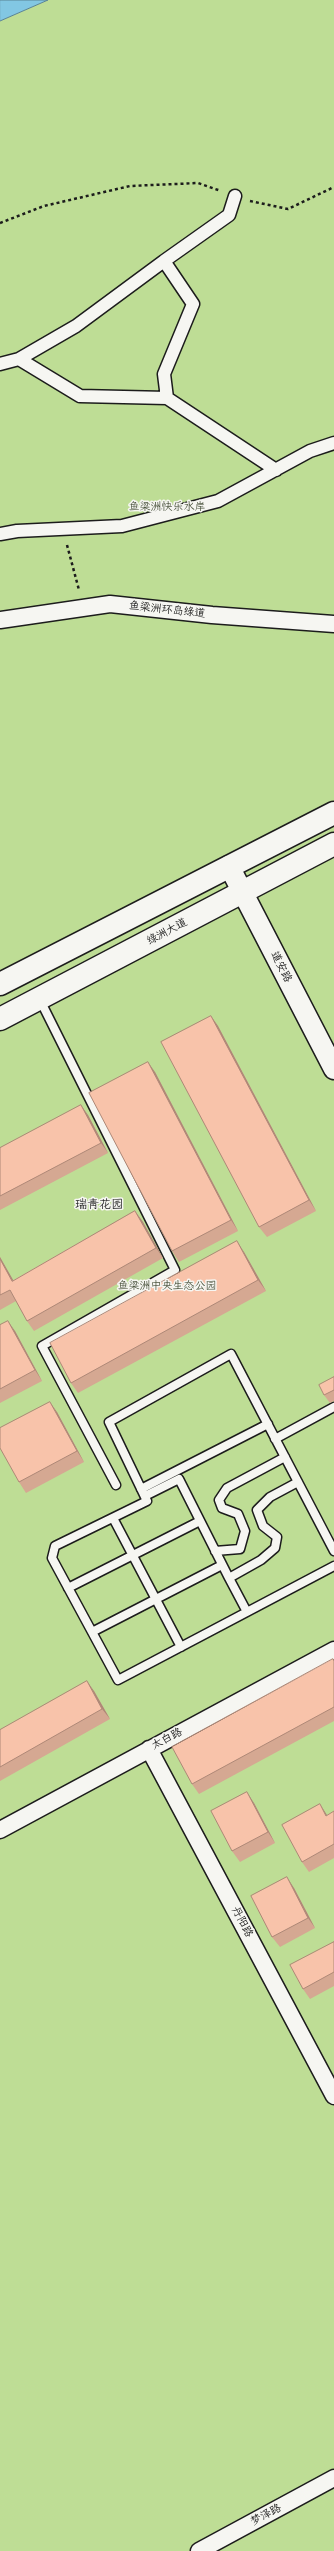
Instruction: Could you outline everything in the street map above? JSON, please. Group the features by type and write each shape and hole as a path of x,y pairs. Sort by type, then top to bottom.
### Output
{"main road":[{"path":"0,984 334,813"},
{"name":"绿洲大道","path":"0,1020 334,844"}],"street":[{"path":"0,364 19,359 76,326 229,215 235,196"},
{"path":"164,261 193,304 164,374 167,398"},
{"path":"19,359 80,396 167,398 276,470"},
{"path":"0,534 17,531 122,526 218,501 310,451 334,443"},
{"name":"鱼梁洲环岛绿道","path":"0,620 110,604 212,615 334,624"},
{"name":"道安路","path":"229,866 334,1068"},
{"name":"太白路","path":"0,1830 334,1650"},
{"name":"丹阳路","path":"149,1749 334,2096"},
{"name":"梦泽路","path":"199,2551 334,2478"}],"lane":[{"path":"39,999 175,1270 42,1346 116,1485"},
{"path":"334,1551 231,1354 109,1422 147,1501 55,1546 52,1558 118,1680 334,1566"},
{"path":"275,1439 334,1407"},
{"path":"143,1492 268,1424"},
{"path":"215,1550 240,1549 245,1531 238,1514 222,1508 219,1500 227,1488 284,1457"},
{"path":"143,1492 178,1479 247,1612"},
{"path":"229,1578 261,1560 275,1548 277,1537 263,1526 257,1510 270,1497 298,1482"},
{"path":"113,1518 182,1647"},
{"path":"68,1588 200,1521"},
{"path":"92,1632 222,1564"}],"path":[{"path":"0,223 44,206 130,186 198,182 257,203 288,209 334,187"},
{"path":"63,529 84,608"}],"green space":[{"name":"鱼梁洲中央生态公园","path":"48,0 334,0 334,2551 0,2551 0,21"}],"water":[{"path":"0,0 48,0 0,21"}],"building":[{"path":"211,1016 309,1200 259,1227 161,1042"},
{"path":"148,1062 231,1220 172,1251 89,1093"},
{"path":"81,1105 101,1143 0,1196 0,1148"},
{"path":"135,1211 156,1248 27,1321 10,1290 0,1295 0,1259 12,1281"},
{"path":"237,1241 258,1280 71,1383 50,1343"},
{"path":"8,1321 35,1370 0,1389 0,1325"},
{"path":"334,1377 334,1390 324,1395 319,1385"},
{"path":"50,1402 77,1451 19,1482 0,1448 0,1428"},
{"path":"333,1659 334,1707 192,1784 172,1747"},
{"path":"87,1681 102,1709 0,1767 0,1730"},
{"path":"247,1792 268,1832 232,1851 211,1811"},
{"path":"320,1804 326,1816 334,1811 334,1844 302,1862 282,1825"},
{"path":"287,1877 308,1918 272,1937 251,1896"},
{"path":"334,1942 334,1972 303,1989 290,1965"}],"district":[{"name":"瑞青花园","path":"99,1205"}],"park label":[{"name":"鱼梁洲快乐水岸","path":"167,507"}]}
